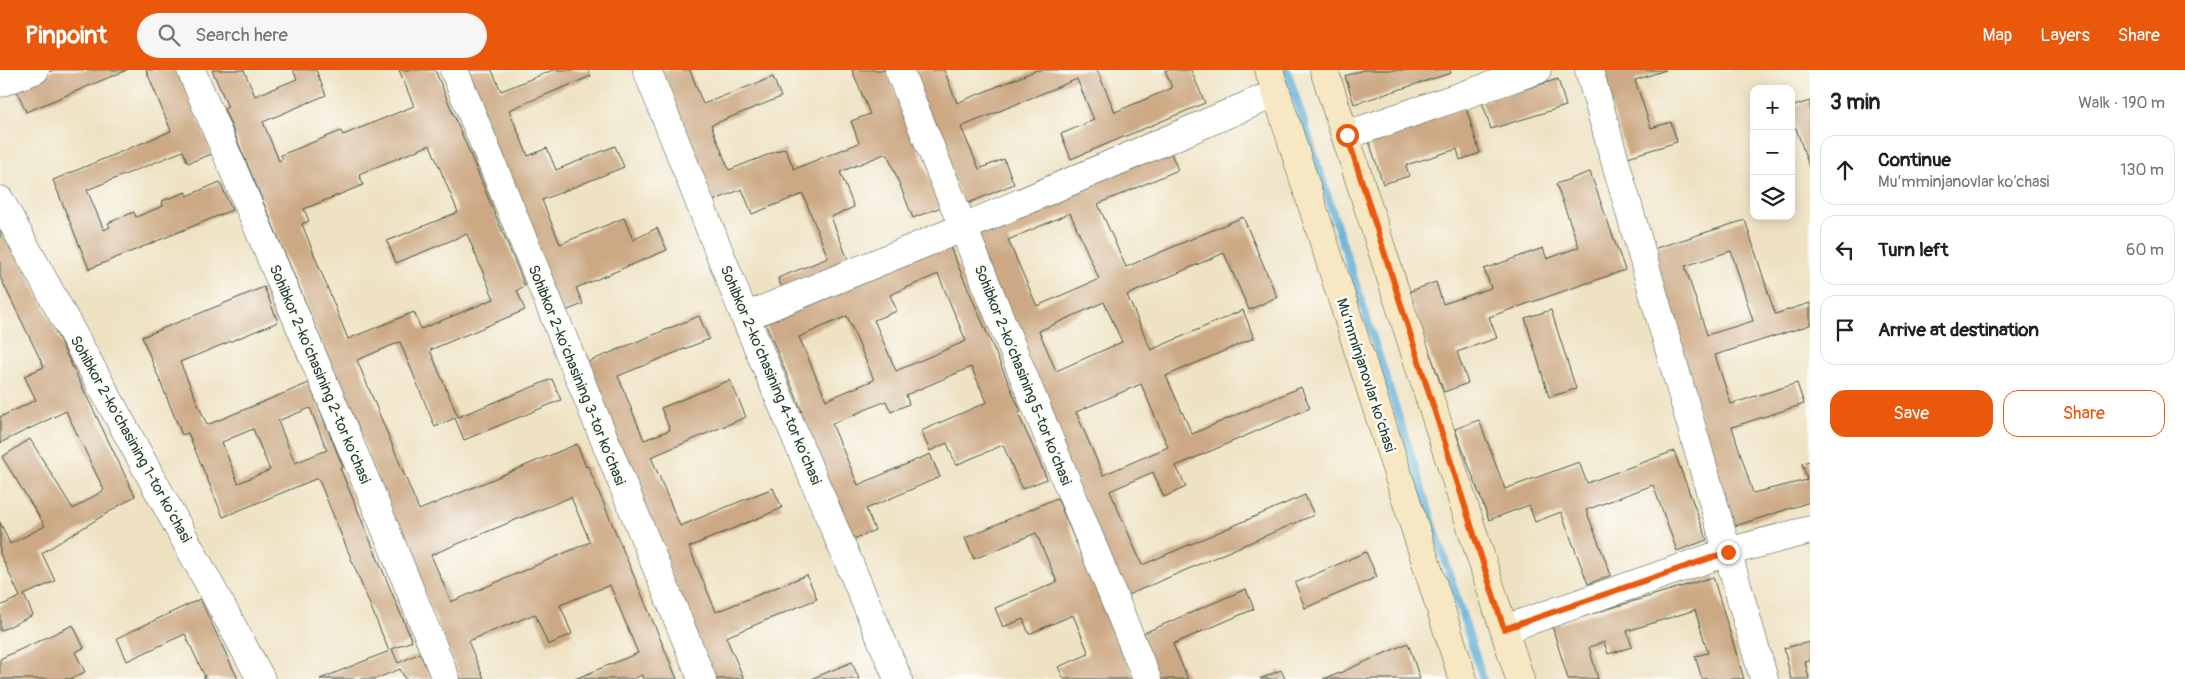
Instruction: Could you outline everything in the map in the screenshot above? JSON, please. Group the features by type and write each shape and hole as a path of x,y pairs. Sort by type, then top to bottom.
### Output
{"main road":[{"path":"1324,70 1347,135 1520,679"},
{"name":"Mu’mminjanovlar ko‘chasi","path":"1273,81 1463,679"}],"street":[{"path":"0,83 35,70"},
{"name":"Sohibkor 2-ko‘chasining 2-tor ko‘chasi","path":"191,70 370,491 446,679"},
{"name":"Sohibkor 2-ko‘chasining 3-tor ko‘chasi","path":"454,70 702,679"},
{"name":"Sohibkor 2-ko‘chasining 4-tor ko‘chasi","path":"647,70 745,317 898,679"},
{"name":"Sohibkor 2-ko‘chasining 5-tor ko‘chasi","path":"898,70 1148,679"},
{"path":"1347,135 1537,70"},
{"path":"1589,70 1764,679"},
{"path":"745,317 962,228 1273,81"},
{"name":"Sohibkor 2-ko‘chasining 1-tor ko‘chasi","path":"0,200 261,679"},
{"path":"1504,629 1728,552 1810,530"}],"building":[{"path":"54,70 127,70 26,112 15,86"},
{"path":"146,70 177,70 212,154 188,163 183,151 87,190 104,230 110,227 108,223 134,212 136,217 163,206 162,201 186,192 187,196 220,182 232,210 89,269 53,180 171,131"},
{"path":"212,70 244,70 255,96 297,79 293,70 316,70 326,95 263,122 279,161 283,159 281,155 341,131 343,135 414,106 399,70 435,70 525,286 517,290 525,310 430,350 458,417 552,379 561,400 464,440 455,418 435,427 400,342 357,360 419,510 577,444 586,467 588,466 677,679 643,679 642,675 633,679 575,679 638,653 610,585 560,605 572,634 548,645 535,614 468,641 484,679 461,679 224,109 228,107","holes":["430,145 458,212 387,241 396,263 467,234 494,299 421,329 414,312 348,339 302,224 309,221 304,209 363,185 359,174","571,497 590,542 451,602 431,555"]},
{"path":"461,70 492,70 501,91 553,70 588,70 591,76 509,110 528,156 547,148 556,170 615,146 624,167 542,200 560,244 624,218 633,240 657,228 667,250 576,288 583,304 558,314"},
{"path":"661,70 690,70 703,104 773,77 781,97 711,125 729,170 785,148 794,169 859,143 851,121 870,114 852,70 886,70 941,207 913,218 887,153 840,172 854,207 831,217 851,267 784,293 778,278 828,258 803,194 752,214 742,189 713,201"},
{"path":"908,70 944,70 957,103 1037,70 1097,70 1115,112 1172,88 1165,70 1191,70 1205,103 1071,159 1061,134 1094,120 1077,79 961,127 979,169 1004,159 1014,184 964,205"},
{"path":"1363,70 1450,70 1451,73 1354,104 1345,76"},
{"path":"1600,70 1666,70 1635,80 1651,128 1671,122 1677,142 1628,157"},
{"path":"1558,79 1566,106 1491,129 1482,102"},
{"path":"1810,101 1810,170 1795,128 1795,106"},
{"path":"1466,108 1480,153 1460,160 1457,149 1406,165 1409,176 1383,184 1368,138"},
{"path":"1167,143 1178,170 1098,204 1126,267 1243,217 1277,297 1249,310 1224,253 1127,295 1151,350 1243,310 1254,338 1166,376 1192,434 1301,387 1310,408 1176,466 1186,487 1164,497 1153,472 1110,491 1142,565 1305,495 1314,515 1123,597 969,229","holes":["1070,213 1099,279 1037,306 1008,240","1104,302 1122,342 1056,371 1039,331","1141,384 1168,447 1103,475 1076,412"]},
{"path":"1590,172 1625,270 1489,317 1497,338 1457,352 1468,383 1444,392 1408,292 1436,282 1443,304 1491,288 1484,269 1543,248 1547,259 1579,247 1556,184"},
{"path":"1745,220 1775,314 1810,303 1810,325 1715,355 1731,404 1797,383 1804,404 1732,427 1753,493 1807,480 1802,463 1810,461 1810,502 1735,526 1647,251","holes":["1731,251 1753,321 1707,335 1685,266"]},
{"path":"0,221 2,221 135,496 42,553 55,581 24,595 33,615 0,631 0,606 20,597 0,553 0,522 10,544 45,526 2,457 30,439 73,509 104,490 66,411 0,443 0,417 36,400 24,376 44,367 0,277"},
{"path":"947,240 1021,412 1018,413 1047,479 1022,489 1003,445 956,465 947,443 930,451 921,431 987,402 971,367 906,395 909,404 891,412 886,401 832,424 858,485 930,454 940,477 866,509 875,530 849,541 798,413 802,411 763,318","holes":["938,274 966,341 896,371 874,320 897,311 890,295","847,316 874,380 826,400 799,337"]},
{"path":"264,287 278,322 180,362 207,425 309,383 343,467 340,468 412,641 392,649 398,663 420,653 431,679 405,679 400,669 375,679 320,679 389,651 318,478 223,517 188,433 182,435 142,337","holes":["310,408 327,450 295,463 278,421","253,429 270,470 238,483 222,442"]},
{"path":"1551,310 1576,389 1549,397 1525,318"},
{"path":"699,316 709,339 618,376 644,440 670,430 661,408 730,380 746,417 651,457 680,526 773,488 782,508 689,547 716,612 807,575 817,599 726,637 744,679 715,679 583,364"},
{"path":"1479,420 1505,489 1579,462 1587,483 1674,451 1707,540 1677,551 1653,485 1586,510 1611,575 1588,584 1561,512 1535,522 1529,505 1489,520 1455,429"},
{"path":"1057,498 1135,679 1064,679 1058,667 1089,654 1073,615 1029,634 1023,619 1003,627 995,608 1057,582 1036,533 974,559 965,538"},
{"path":"1366,552 1377,577 1305,608 1295,583"},
{"path":"1713,577 1744,679 1702,679 1695,656 1708,653 1695,610 1627,631 1632,647 1608,654 1604,642 1589,647 1598,679 1568,679 1552,626"},
{"path":"1246,589 1254,609 1173,644 1188,679 1159,679 1139,635"},
{"path":"200,599 238,679 202,679 205,677 185,634 127,661 117,638"},
{"path":"73,625 84,648 75,652 85,672 70,679 0,679 0,659"},
{"path":"1810,642 1810,661 1805,662 1809,679 1791,679 1784,648"},
{"path":"1408,643 1420,679 1323,679 1335,675"},
{"path":"852,662 859,679 811,679"},
{"path":"1281,670 1285,679 1260,679"}],"waterway":[{"path":"1287,70 1483,679"}],"route":[{"path":"1347,135 1504,629 1728,552"}]}
